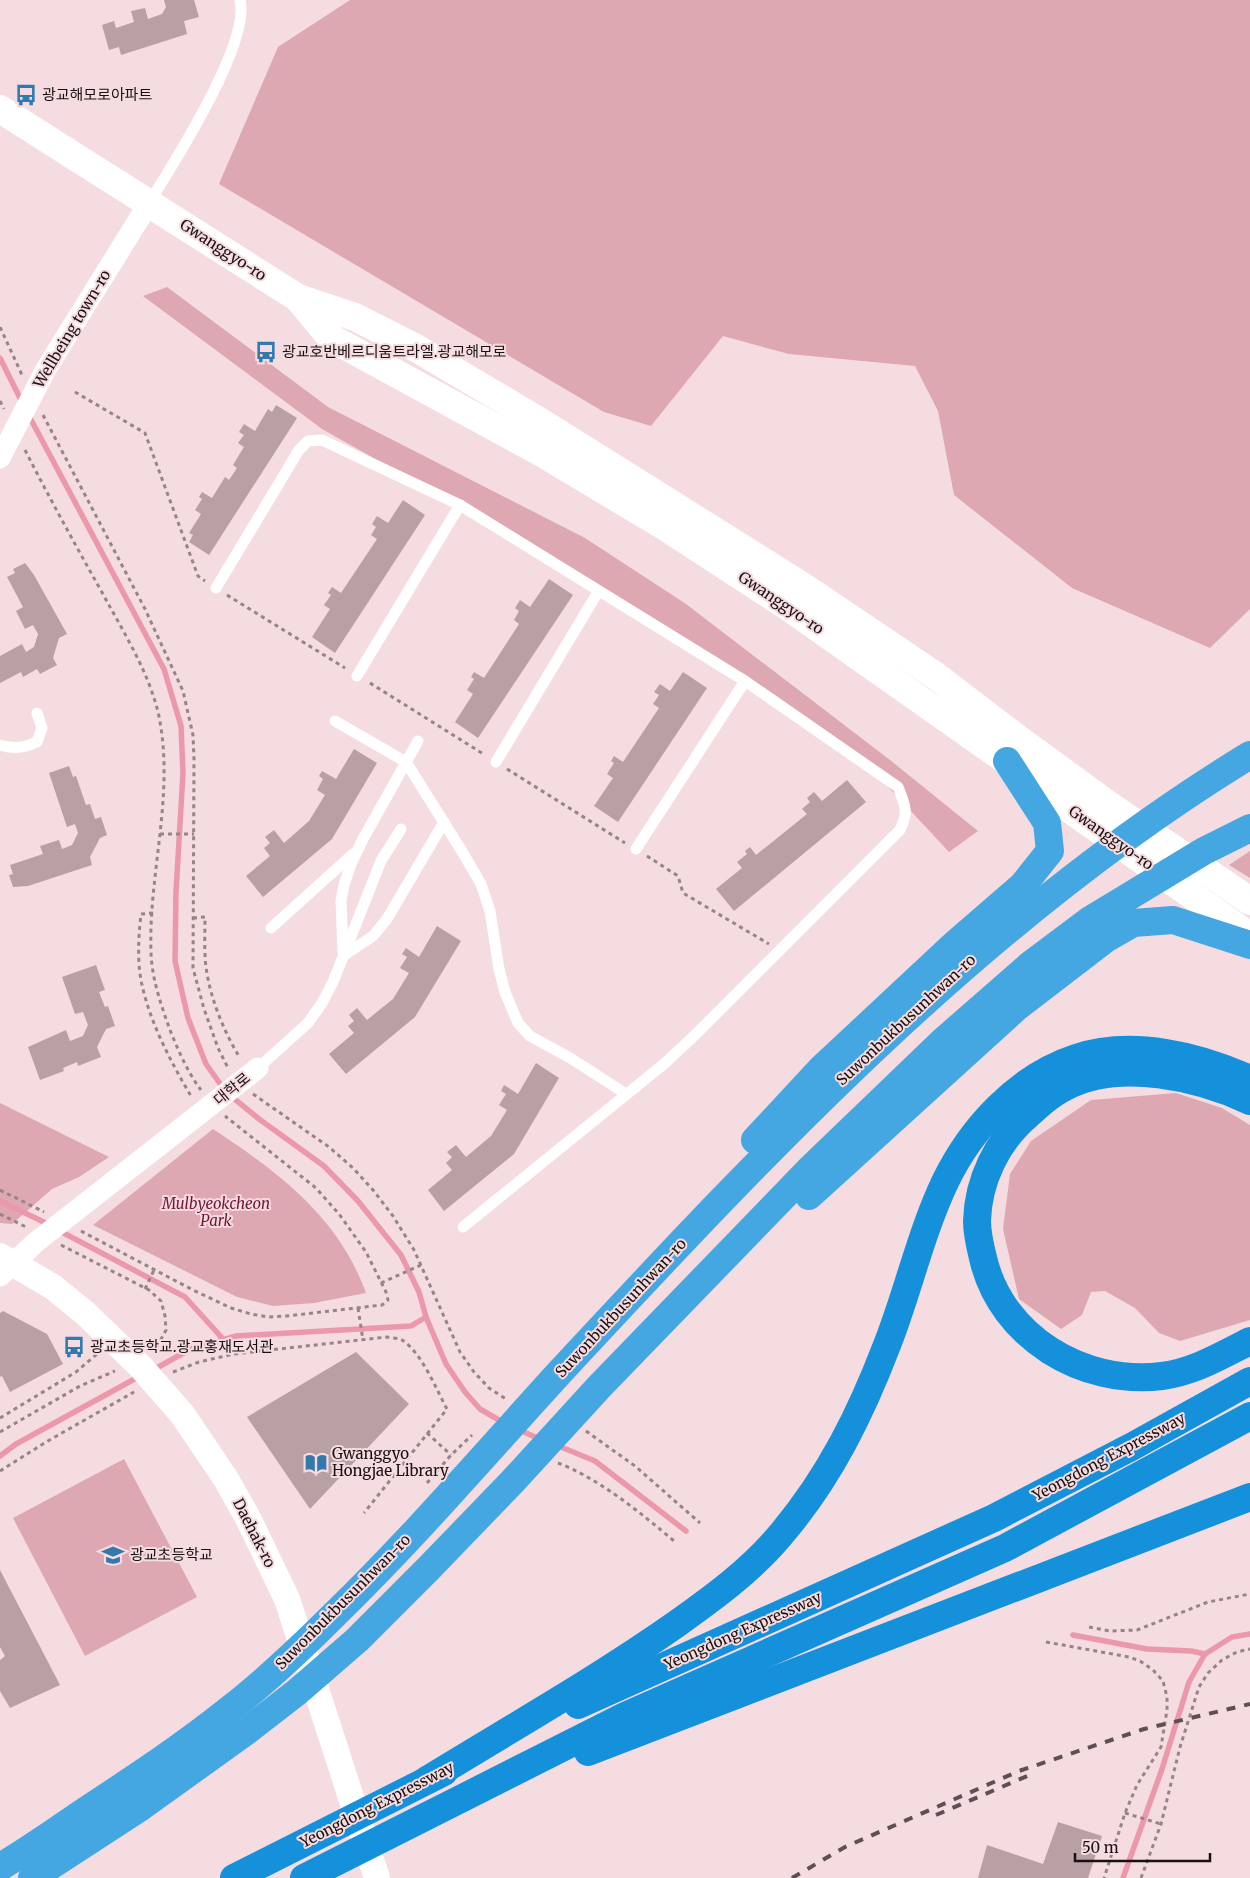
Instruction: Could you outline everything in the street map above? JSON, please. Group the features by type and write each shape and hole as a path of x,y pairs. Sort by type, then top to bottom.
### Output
{"highway":[{"name":"Suwonbukbusunhwan-ro","path":"0,1867 124,1786 228,1711 336,1614 411,1536 460,1463 560,1373 778,1141 912,1013 993,940 1050,895 1148,821 1250,755"},
{"path":"560,1373 706,1192 821,1069 956,943 1023,885 1050,851 1047,823 1007,761"},
{"path":"32,1878 141,1808 248,1730 297,1692 357,1640 512,1482 599,1387 812,1167 942,1042 1030,965 1090,920 1204,851 1250,828"},
{"path":"599,1387 744,1257 1016,1007 1107,938 1133,923 1172,920 1250,945"},
{"path":"427,1780 656,1638 706,1603 748,1568 781,1535 835,1460 854,1423 888,1343 928,1223 946,1180 981,1126 1002,1104 1034,1079 1054,1068 1076,1058 1115,1051 1143,1051 1180,1056 1212,1064 1250,1079"},
{"path":"1250,1101 1209,1084 1185,1078 1152,1074 1105,1074 1068,1085 1049,1097 1022,1120 1002,1143 983,1185 977,1221 978,1238 985,1267 992,1288 1002,1306 1028,1335 1060,1356 1096,1370 1118,1375 1162,1376 1200,1365 1250,1342"},
{"name":"Yeongdong Expressway","path":"234,1878 580,1704 994,1518 1133,1446 1250,1381"},
{"name":"Yeongdong Expressway","path":"304,1878 625,1716 1005,1548 1250,1416"},
{"path":"444,1807 1250,1497"}],"main road":[{"name":"Gwanggyo-ro","path":"0,109 298,298 354,317 416,348 544,424 807,588 936,676 1017,738 1106,802 1250,901"},
{"name":"Gwanggyo-ro","path":"298,298 331,338 542,453 664,526 786,606 1007,761 1078,815 1250,936"}],"street":[{"name":"Wellbeing town-ro","path":"9,450 46,368 149,203"},
{"name":"대학로","path":"207,1105 250,1064"},
{"path":"76,1221 207,1105"},
{"name":"Daehak-ro","path":"4,1265 36,1242 76,1221"},
{"name":"Daehak-ro","path":"4,1265 53,1286 85,1313 156,1384 200,1438 222,1472 249,1520 287,1599 377,1878"}],"lane":[{"path":"149,203 184,147 221,77 239,27 240,0"},
{"path":"216,588 299,450 308,441 322,440 460,505 598,592 745,681 898,787 907,811 900,830 664,1064 462,1227"},
{"path":"357,676 460,505"},
{"path":"496,762 598,592"},
{"path":"636,849 745,681"},
{"path":"0,746 11,749 27,747 37,742 42,728 38,713"},
{"path":"336,721 406,762 444,822 481,884 490,911 501,977 518,1023 530,1036 572,1059 626,1094"},
{"path":"343,956 342,901 344,885 358,850 418,741"},
{"path":"343,956 373,936 387,919 444,822"},
{"path":"250,1064 308,1023 322,1003 381,862 401,829"},
{"path":"271,928 358,850"}],"path":[{"path":"0,327 22,376"},
{"path":"75,392 145,434 198,576 678,876 683,893 779,950"},
{"path":"0,401 4,410"},
{"path":"41,410 145,609 183,691 194,735 193,968 197,986 218,1048 233,1075"},
{"path":"9,450 58,513 152,688 162,735 163,787 152,913 151,954 155,980 175,1042 207,1105"},
{"path":"160,834 194,834"},
{"path":"76,1221 154,1270 231,1308 251,1314 268,1317 287,1316 382,1305 388,1300 386,1292 366,1252 339,1214 316,1188 207,1105 181,1080 152,1016 139,966 141,914 152,913"},
{"path":"192,918 205,917 206,968 212,991 231,1042 250,1064"},
{"path":"246,1088 261,1101 329,1147 353,1168 373,1190 393,1216 421,1265 460,1352 474,1372 490,1388 509,1401"},
{"path":"0,1190 52,1216"},
{"path":"381,1282 421,1265"},
{"path":"145,1288 154,1270"},
{"path":"358,1308 363,1340"},
{"path":"0,1471 46,1442 199,1362 234,1354 387,1337 400,1339 412,1348 447,1409 364,1513"},
{"path":"0,1418 76,1372 116,1343"},
{"path":"583,1430 635,1466 700,1524"},
{"path":"428,1433 460,1463"},
{"path":"1089,1626 1110,1630 1137,1630 1208,1602 1250,1594"},
{"path":"1046,1642 1128,1657 1140,1661 1153,1670 1163,1682 1167,1697 1167,1710 1161,1747 1137,1785 1125,1813 1104,1878"},
{"path":"1141,1878 1161,1824 1180,1747 1199,1687 1208,1673 1222,1660 1237,1652 1250,1650"},
{"path":"1125,1813 1161,1824"}],"green space":[{"path":"350,0 1250,0 1250,609 1210,648 1072,588 954,495 938,411 915,366 789,354 723,336 651,426 604,412 219,184 278,47"},
{"path":"167,287 328,407 585,538 686,604 890,760 978,831 949,852 881,779 564,565 322,429 143,296"},
{"path":"1250,851 1250,878 1229,865"},
{"path":"1176,1093 1222,1108 1250,1125 1250,1320 1180,1341 1159,1333 1135,1308 1105,1291 1091,1292 1082,1315 1061,1329 1019,1299 1003,1229 1010,1174 1031,1141 1091,1100"},
{"path":"0,1103 109,1157 79,1177 52,1189 12,1224 0,1223"},
{"name":"Mulbyeokcheon Park","path":"213,1129 283,1179 303,1198 339,1241 354,1266 366,1293 314,1303 273,1306 237,1297 93,1225"},
{"path":"124,1459 197,1597 85,1656 13,1518"}],"building":[{"path":"164,0 194,0 199,17 184,21 187,34 121,55 119,47 109,50 102,25 114,21 116,28 134,22 131,11 145,8 148,19 162,14 166,7"},
{"path":"276,405 297,418 209,555 189,542 193,535 189,533 201,514 195,510 202,499 199,497 202,492 212,498 225,477 229,480 237,468 233,465 244,447 238,443 244,435 239,432 244,424 255,431 268,409 272,412"},
{"path":"403,500 425,515 335,653 312,637 330,609 324,605 331,595 328,593 332,587 341,593 377,539 371,535 376,527 372,524 377,516 388,523"},
{"path":"25,563 34,575 67,634 59,638 53,658 57,665 40,674 37,669 23,677 21,672 0,683 0,656 22,644 26,652 34,647 38,634 33,625 25,629 16,611 23,607 7,577 15,573 13,569"},
{"path":"549,579 573,595 478,738 455,722 473,694 467,690 474,679 471,677 474,672 484,678 519,624 514,620 519,611 515,608 520,600 530,607"},
{"path":"683,672 707,688 618,822 594,806 613,778 607,774 614,763 611,761 614,756 623,762 659,708 653,704 659,695 654,692 660,684 670,691"},
{"path":"354,749 377,763 332,839 263,897 246,876 270,856 264,848 270,843 265,837 274,830 284,843 309,821 325,795 317,790 323,779 319,776 322,771 336,779"},
{"path":"69,766 73,777 76,776 86,805 90,804 95,819 101,817 107,835 100,838 90,857 92,865 28,886 13,887 9,875 13,874 10,865 43,854 40,846 59,840 62,849 72,845 78,833 75,824 67,827 49,773"},
{"path":"847,780 866,802 734,911 716,889 742,868 737,862 747,854 745,851 750,847 756,855 807,814 802,809 810,802 807,798 814,792 822,801"},
{"path":"437,926 461,941 415,1017 346,1074 329,1054 354,1033 348,1026 354,1021 349,1015 357,1008 367,1020 393,999 409,973 400,968 407,957 402,954 406,948 419,957"},
{"path":"96,965 105,990 99,992 105,1007 108,1006 115,1026 106,1029 97,1047 101,1057 78,1066 77,1062 63,1068 64,1071 40,1080 28,1047 66,1030 70,1041 83,1036 88,1025 83,1012 75,1014 62,977"},
{"path":"536,1063 559,1078 514,1154 444,1211 428,1190 452,1170 446,1163 452,1157 447,1152 456,1145 466,1157 491,1136 507,1110 499,1105 506,1094 501,1091 504,1085 518,1094"},
{"path":"3,1311 47,1334 63,1364 10,1392 2,1376 0,1377 0,1313"},
{"name":"Gwanggyo Hongjae Library","path":"356,1352 409,1404 310,1509 247,1417"},
{"path":"0,1570 60,1685 10,1708 0,1691 0,1660 5,1656 0,1647"},
{"path":"1058,1822 1102,1836 1088,1878 978,1878 987,1845 1043,1864"}],"waterway":[{"path":"0,358 23,404"},
{"path":"28,414 164,669 181,726 183,773 176,892 175,961 188,1018 206,1064 226,1092 259,1119 324,1166 358,1201 401,1255 419,1292 426,1317 446,1364 465,1392 480,1409 504,1423"},
{"path":"0,1201 50,1225"},
{"path":"58,1230 185,1297 224,1340"},
{"path":"153,1370 189,1350 236,1336 411,1326 426,1317"},
{"path":"0,1456 16,1444 140,1376"},
{"path":"519,1430 540,1439"},
{"path":"556,1445 595,1461 686,1531"},
{"path":"1123,1878 1162,1769 1189,1682 1205,1654 1232,1637 1250,1634"},
{"path":"1073,1635 1147,1649 1191,1651 1205,1654"}],"railway":[{"path":"792,1878 845,1847 1019,1771 1144,1729 1250,1704"},
{"path":"936,1815 1032,1774"}],"place":[{"name":"광교해모로아파트","path":"26,95"},
{"name":"광교호반베르디움트라엘.광교해모로","path":"266,352"},
{"name":"광교초등학교.광교홍재도서관","path":"74,1347"},
{"name":"Gwanggyo Hongjae Library","path":"316,1463"},
{"name":"광교초등학교","path":"113,1555"}]}
